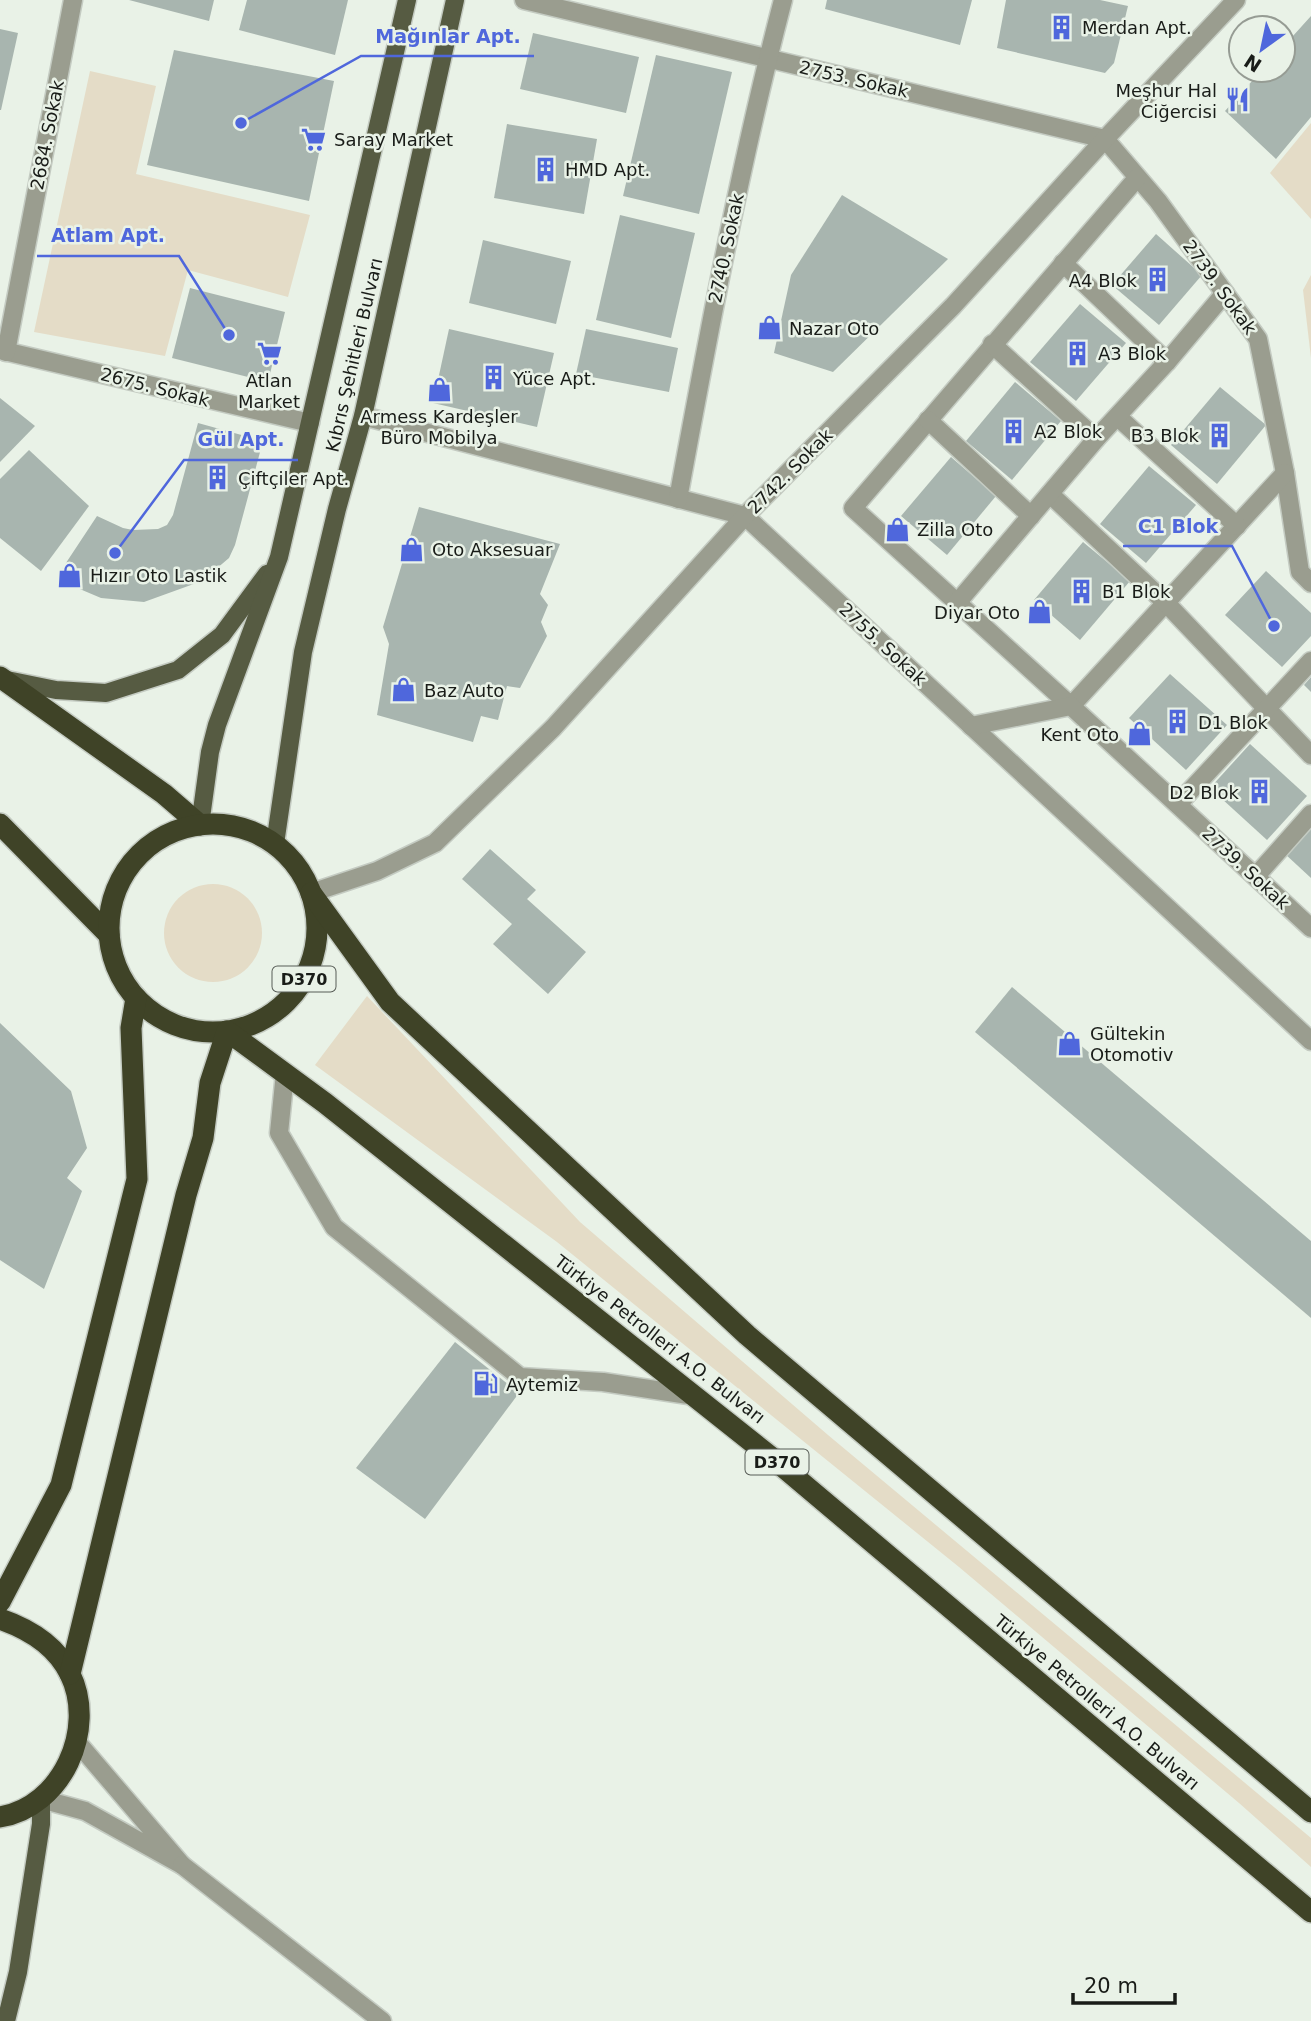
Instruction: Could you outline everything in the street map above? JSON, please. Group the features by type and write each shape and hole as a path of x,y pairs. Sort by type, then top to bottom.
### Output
{"highway":[{"path":"1,678 164,794 200,825"},
{"path":"0,824 109,935"},
{"name":"D370","path":"311,893 317,923 314,954 302,982 283,1006 257,1023 227,1031 190,1029 161,1018 136,998 117,969 109,935 111,905 122,877 141,853 165,835 200,825 227,825 252,831 275,844 298,867 311,893 390,1002 737,1326 1311,1812"},
{"path":"0,1602 61,1485 137,1179 131,1028 136,998"},
{"path":"70,1674 186,1195 203,1138 210,1083 227,1031"},
{"name":"Türkiye Petrolleri A.O. Bulvarı","path":"227,1031 336,1112 776,1461 1311,1912"},
{"path":"0,1619 24,1627 51,1647 70,1674 79,1707 77,1742 64,1773 41,1799 11,1815 0,1817"}],"main road":[{"name":"Kıbrıs Şehitleri Bulvarı","path":"200,825 210,752 217,725 279,557 407,0"},
{"name":"Kıbrıs Şehitleri Bulvarı","path":"275,844 303,652 337,509 363,416 455,0"},
{"path":"1,678 56,691 106,693 177,670 222,635 279,557"},
{"path":"6,2021 18,1972 41,1824 41,1799"}],"street":[{"name":"2684. Sokak","path":"3,351 73,0"},
{"name":"2753. Sokak","path":"524,0 1105,139"},
{"name":"2740. Sokak","path":"678,499 716,289 783,0"},
{"name":"2742. Sokak","path":"311,893 377,871 435,843 553,728 745,516 953,306 1236,0"},
{"path":"1031,516 928,420 1137,178 1105,139"},
{"name":"2739. Sokak","path":"1137,178 1157,201 1258,339 1285,473 1300,572 1311,583"},
{"path":"1063,263 1167,362"},
{"path":"957,603 1096,439 1167,362 1225,293"},
{"path":"992,344 1096,439"},
{"name":"2675. Sokak","path":"3,351 310,424"},
{"name":"2755. Sokak","path":"363,416 745,516 1311,1041"},
{"path":"1118,417 1237,526"},
{"name":"2739. Sokak","path":"928,420 853,508 1311,928"},
{"path":"971,726 1071,706 1285,473"},
{"path":"1051,495 1167,604 1311,755"},
{"path":"1178,804 1311,661"},
{"path":"1256,876 1311,814"},
{"path":"285,1073 279,1133 334,1227 520,1377 603,1382 695,1396"},
{"path":"77,1742 182,1865"},
{"path":"41,1799 85,1811 182,1865 382,2021"}],"shaded area":[{"path":"90,71 156,86 136,174 310,215 288,297 188,270 165,356 34,332"},
{"path":"1311,123 1311,219 1270,173"},
{"path":"1311,275 1311,358 1303,290"},
{"path":"213,884 232,887 248,898 259,914 262,933 259,952 248,968 232,979 213,982 194,979 178,968 167,952 164,933 167,914 178,898 194,887"},
{"path":"367,996 580,1222 828,1435 1311,1838 1311,1867 959,1567 557,1242 315,1065"}],"building":[{"path":"129,0 214,0 209,21"},
{"path":"247,0 348,0 335,55 239,30"},
{"path":"827,0 972,0 960,45 825,9"},
{"name":"Merdan Apt.","path":"1006,0 1100,0 1128,6 1114,63 1105,73 997,48"},
{"path":"1311,16 1311,117 1276,159 1225,111 1249,84 1297,84 1297,32"},
{"path":"0,29 18,33 1,110 0,110"},
{"path":"533,33 639,57 626,113 520,89"},
{"path":"174,50 334,81 309,201 147,165"},
{"path":"656,55 732,72 699,214 623,196"},
{"name":"HMD Apt.","path":"507,124 597,139 584,214 494,198"},
{"path":"842,195 948,259 833,372 774,353 791,275"},
{"path":"620,215 695,233 671,338 596,320"},
{"name":"A4 Blok","path":"1156,234 1202,275 1159,325 1112,285"},
{"path":"483,240 571,261 556,324 469,303"},
{"path":"190,288 285,312 268,382 172,358"},
{"name":"A3 Blok","path":"1080,304 1126,343 1076,401 1030,362"},
{"name":"Yüce Apt.","path":"449,329 554,353 537,427 433,403"},
{"path":"586,329 678,348 669,392 576,374"},
{"name":"A2 Blok","path":"1015,382 1061,421 1012,480 966,441"},
{"name":"B3 Blok","path":"1220,387 1266,425 1217,484 1171,445"},
{"path":"0,398 35,426 0,462"},
{"name":"Çiftçiler Apt.","path":"198,423 263,441 235,545 229,558 202,581 144,602 101,598 75,587 58,575 97,516 133,530 158,529 167,525 173,515"},
{"path":"29,450 89,506 41,571 0,538 0,479"},
{"path":"951,457 996,496 947,555 901,516"},
{"path":"1149,466 1196,505 1146,563 1100,524"},
{"path":"419,507 560,544 540,594 548,605 541,622 547,636 520,688 507,686 498,720 481,716 473,742 377,715 389,644 383,627"},
{"name":"B1 Blok","path":"1083,542 1130,581 1080,640 1034,600"},
{"path":"1266,571 1311,613 1311,636 1282,667 1225,615"},
{"name":"D1 Blok","path":"1170,674 1227,725 1186,770 1129,718"},
{"path":"1311,677 1311,692 1304,685"},
{"name":"D2 Blok","path":"1250,744 1307,796 1267,840 1210,788"},
{"path":"1311,825 1311,878 1284,853"},
{"path":"490,849 536,890 527,899 586,952 548,994 493,944 512,924 462,879"},
{"path":"1012,987 1311,1241 1311,1318 975,1032"},
{"path":"0,1023 71,1091 87,1148 67,1178 82,1191 44,1289 0,1260"},
{"path":"455,1342 519,1393 425,1519 356,1468"}],"place":[{"name":"Merdan Apt.","path":"1062,27"},
{"name":"Meşhur Hal Ciğercisi","path":"1237,100"},
{"name":"Mağınlar Apt.","path":"241,123"},
{"name":"Saray Market","path":"314,139"},
{"name":"HMD Apt.","path":"545,169"},
{"name":"A4 Blok","path":"1157,280"},
{"name":"Nazar Oto","path":"769,328"},
{"name":"Atlam Apt.","path":"229,335"},
{"name":"Atlan Market","path":"269,353"},
{"name":"A3 Blok","path":"1078,353"},
{"name":"Yüce Apt.","path":"493,378"},
{"name":"Armess Kardeşler Büro Mobilya","path":"439,389"},
{"name":"A2 Blok","path":"1014,431"},
{"name":"B3 Blok","path":"1219,435"},
{"name":"Çiftçiler Apt.","path":"218,478"},
{"name":"Zilla Oto","path":"897,529"},
{"name":"Oto Aksesuar","path":"412,549"},
{"name":"Gül Apt.","path":"115,553"},
{"name":"Hızır Oto Lastik","path":"70,575"},
{"name":"B1 Blok","path":"1082,591"},
{"name":"Diyar Oto","path":"1040,612"},
{"name":"C1 Blok","path":"1274,626"},
{"name":"Baz Auto","path":"404,690"},
{"name":"D1 Blok","path":"1178,722"},
{"name":"Kent Oto","path":"1139,734"},
{"name":"D2 Blok","path":"1259,792"},
{"name":"Gültekin Otomotiv","path":"1070,1043"},
{"name":"Aytemiz","path":"486,1384"}]}
